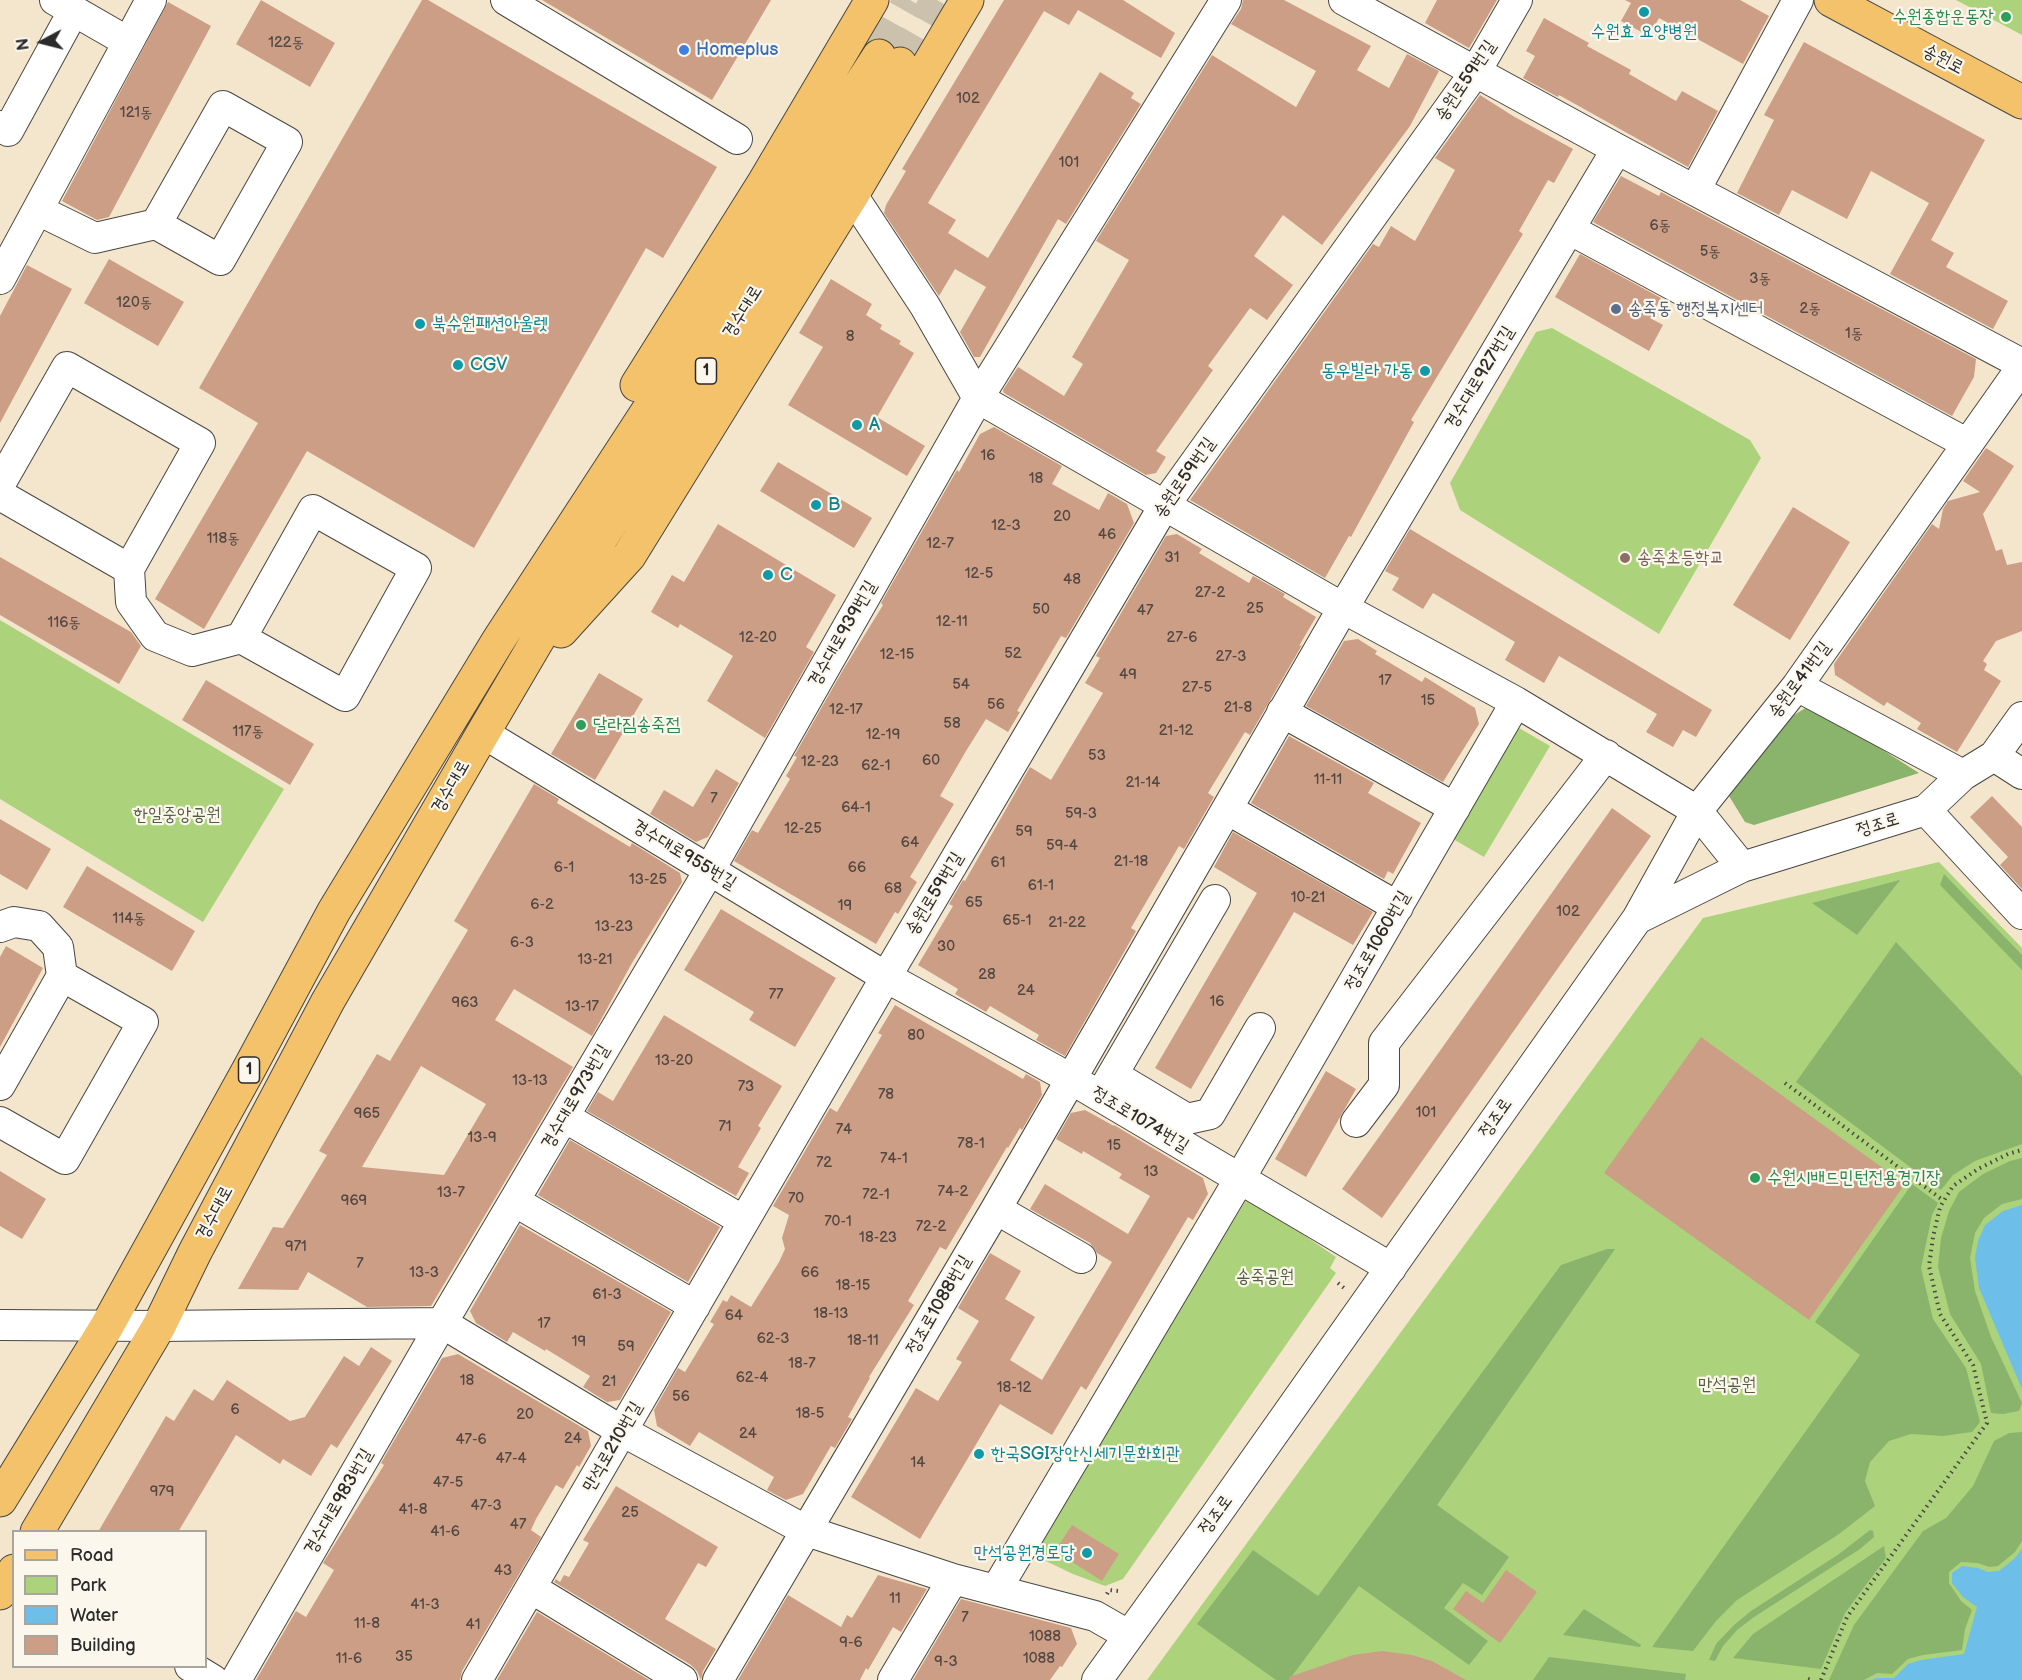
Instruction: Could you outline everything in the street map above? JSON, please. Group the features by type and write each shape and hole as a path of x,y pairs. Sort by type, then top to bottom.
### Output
{"main road":[{"path":"498,641 502,606 765,182 872,0"},
{"path":"515,681 629,556 852,195 967,0"},
{"name":"송원로","path":"1831,0 2022,102"},
{"name":"경수대로","path":"0,1500 106,1326 334,911 498,641 890,59 483,732 328,1001 195,1252 159,1326 38,1530"},
{"path":"239,1169 229,1164 228,1156 253,1114 255,1102 249,1069"},
{"path":"0,1593 12,1574"}],"street":[{"path":"2,270 38,210 151,0"},
{"path":"506,0 737,139"},
{"path":"978,398 1226,0"},
{"path":"1344,0 2022,365"},
{"name":"송원로59번길","path":"886,977 1164,506 1476,71 1517,0"},
{"path":"1695,190 1798,0"},
{"path":"0,126 8,131 65,5 128,42"},
{"path":"38,210 95,238 156,224 220,260 287,142 223,106 156,224"},
{"name":"경수대로927번길","path":"1343,608 1617,149"},
{"path":"852,195 925,306 978,398 1343,608 1516,702 1606,755 1697,811 1742,867"},
{"path":"1569,229 1968,444"},
{"name":"송원로41번길","path":"1637,919 1697,811 1797,686 2022,365"},
{"path":"0,484 67,367 200,443 129,569 131,602 155,636 192,651 242,638 345,696 416,568 313,510 242,638"},
{"name":"경수대로939번길","path":"709,870 978,398"},
{"path":"0,495 129,569"},
{"path":"1071,1079 1343,608"},
{"path":"1797,686 1963,775"},
{"name":"정조로1060번길","path":"1239,1180 1516,702"},
{"path":"1282,712 1455,808"},
{"name":"정조로","path":"1096,1680 1216,1515 1637,919 1742,867 1926,810 1963,775 1994,756 2022,717"},
{"name":"경수대로955번길","path":"483,732 886,977"},
{"path":"1356,1122 1384,1085 1384,1043 1606,755"},
{"path":"1994,756 2022,774"},
{"path":"1227,809 1398,908"},
{"path":"1926,810 2022,914"},
{"name":"경수대로973번길","path":"442,1323 709,870"},
{"path":"1215,900 1106,1085 1186,1119 1210,1113 1260,1028"},
{"path":"0,927 14,922 39,926 58,946 62,976 0,1085"},
{"path":"0,1122 65,1159 143,1022 62,976"},
{"name":"정조로1074번길","path":"886,977 1071,1079 1106,1085 1239,1180 1391,1268"},
{"name":"만석로210번길","path":"477,1680 886,977"},
{"name":"정조로1088번길","path":"718,1680 1071,1079"},
{"path":"564,1117 744,1221"},
{"path":"996,1590 1239,1180"},
{"path":"514,1201 695,1306"},
{"path":"996,1209 1081,1258"},
{"path":"0,1325 442,1323 622,1431 807,1531 953,1579 1095,1616 1128,1635"},
{"name":"경수대로983번길","path":"236,1680 442,1323"},
{"path":"893,1680 953,1579"},
{"path":"531,1588 682,1680"},
{"path":"193,1668 213,1680"}],"path":[{"path":"1785,1083 1944,1201"},
{"path":"1821,1680 1847,1617 1987,1423 1972,1365 1940,1314 1929,1266 1940,1207 1953,1186 1978,1169 2008,1154 2022,1150"},
{"path":"1338,1283 1344,1288"},
{"path":"1109,1590 1118,1591"}],"green space":[{"name":"수원종합운동장","path":"1956,0 2022,0 2022,35"},
{"path":"1552,328 1750,440 1761,458 1659,634 1460,510 1450,483 1536,332"},
{"name":"한일중앙공원","path":"0,620 284,789 203,922 0,799"},
{"path":"1807,707 1823,712 1919,773 1754,825 1745,822 1729,796 1775,727"},
{"path":"1519,728 1550,746 1484,857 1453,839"},
{"name":"만석공원","path":"1939,862 2022,948 2022,1680 1147,1680 1703,918"},
{"path":"1944,874 2022,955 2022,970 1940,885"},
{"path":"1900,880 1857,935 1812,903"},
{"path":"1896,942 2022,1076 2022,1144 1975,1161 1953,1175 1941,1190 1796,1082"},
{"path":"2022,1158 2022,1199 2002,1204 1984,1218 1975,1233 1970,1258 1975,1291 1991,1337 2022,1403 2019,1411 2003,1414 1991,1413 1981,1364 1950,1314 1938,1267 1941,1238 1949,1211 1959,1192 1983,1174"},
{"path":"1912,1184 1938,1203 1932,1215 1921,1268 1933,1319 1966,1368 1980,1422 1972,1432 1943,1436 1911,1434 1889,1441 1870,1462 1865,1481 1875,1506 1839,1534 1737,1600 1716,1621 1693,1651 1652,1647 1860,1355 1815,1322"},
{"name":"송죽공원","path":"1248,1197 1336,1257 1330,1268 1336,1273 1123,1579 1105,1586 1031,1554"},
{"path":"1607,1249 1615,1249 1437,1505 1509,1557 1482,1595 1463,1583 1444,1608 1488,1641 1469,1665 1359,1586 1289,1680 1276,1680 1197,1624 1253,1550 1318,1596 1561,1265"},
{"path":"2022,1432 2022,1541 2015,1552 1998,1566 1989,1567 1978,1563 1961,1562 1949,1572 1949,1583 1961,1601 1972,1610 1965,1629 1962,1650 1908,1659 1892,1674 1877,1673 1864,1680 1829,1680 1854,1625 1923,1531 1946,1518 1973,1486 1994,1441 2009,1433"},
{"path":"1870,1530 1873,1531 1874,1537 1860,1549 1754,1617 1737,1630 1723,1646 1715,1661 1709,1660 1716,1644 1751,1611 1839,1554"},
{"path":"1884,1546 1886,1558 1845,1613 1821,1669 1733,1658 1753,1634"},
{"path":"1584,1609 1641,1645 1640,1647 1563,1635"},
{"path":"1549,1657 1686,1674 1685,1680 1533,1680"}],"water":[{"path":"2022,1205 2022,1389 1979,1288 1975,1258 1978,1241 1985,1225 2003,1211"},
{"path":"2022,1549 2022,1680 1872,1680 1894,1678 1908,1664 1921,1660 1964,1654 1977,1607 1963,1597 1952,1583 1952,1573 1962,1566 1988,1572 1999,1571"}],"building":[{"path":"261,0 335,43 310,87 236,44"},
{"name":"북수원패션아울렛","path":"422,0 428,0 717,167 663,258 646,248 474,548 307,451 204,629 155,599 258,423 199,388"},
{"name":"Homeplus","path":"542,0 771,0 712,100"},
{"path":"1004,0 1123,0 1175,33 1161,58 1078,10 1069,25 1044,11 928,203 956,220 948,233 988,258 1100,72 1134,93 1131,98 1141,104 1066,224 1058,219 980,357 974,357 960,332 986,287 955,269 939,296 884,213 886,205 906,171 902,169"},
{"path":"1243,0 1284,0 1371,46 1357,70 1389,88 1407,54 1439,71 1410,126 1322,245 1283,215 1254,256 1293,285 1267,320 1250,308 1208,366 1213,370 1156,451 1166,457 1156,473 1146,475 1004,393 1003,390 1018,367 1064,396 1083,364 1072,357 1129,260 1096,241 1212,55 1296,107 1316,71 1231,24 1241,9"},
{"path":"1437,0 1497,0 1469,48 1425,23"},
{"path":"1625,0 1740,0 1769,16 1743,64 1659,18 1649,36 1621,21 1631,3"},
{"path":"168,2 211,26 109,217 97,220 62,201"},
{"path":"1544,18 1589,43 1587,46 1631,70 1629,74 1676,101 1682,91 1718,111 1688,167 1559,95 1558,97 1523,78 1535,56 1526,51"},
{"path":"1804,42 1985,140 1931,240 1954,253 1946,267 2008,301 1993,329 1890,274 1929,203 1871,171 1847,219 1792,190 1779,215 1737,193 1774,120 1764,115"},
{"path":"1480,95 1573,149 1554,183 1548,180 1519,231 1523,234 1411,420 1414,422 1351,537 1349,536 1325,578 1190,500 1373,244 1379,247 1391,226 1415,241 1455,170 1435,158"},
{"path":"1621,176 1659,196 1661,192 1976,359 1974,377 1952,416 1593,222"},
{"name":"송죽동 행정복지센터","path":"1580,254 1661,298 1650,318 1663,325 1649,351 1555,297"},
{"path":"109,259 184,302 158,346 84,303"},
{"path":"27,265 72,289 0,423 0,316"},
{"path":"831,279 872,304 866,315 882,325 880,329 901,341 899,344 914,353 877,417 925,446 907,476 788,405 823,347 799,333"},
{"path":"994,427 1062,466 1052,484 1099,510 1108,493 1127,504 1134,523 1066,638 1061,636 1017,711 1020,712 1008,732 986,719 966,751 940,796 954,804 910,877 917,882 898,914 895,912 876,944 734,861 752,830 758,833 790,779 786,776 797,757 794,756 883,605 881,603 957,470 959,472 980,434"},
{"path":"1986,448 2014,466 1983,514 1996,551 2002,549 2007,565 2022,562 2022,631 1996,641 1983,661 1987,664 1984,670 2001,681 1957,752 1917,729 1921,723 1887,702 1884,706 1835,675 1834,664 1932,524 1939,529 1943,509 1948,501 1980,492 1963,481"},
{"name":"B","path":"778,462 872,518 854,548 760,491"},
{"path":"1793,507 1850,542 1790,640 1733,605"},
{"path":"718,524 836,595 806,647 814,652 765,738 707,701 733,656 680,624 678,628 651,612 672,575 684,582"},
{"path":"1410,529 1712,710 1696,737 1683,730 1673,747 1646,732 1657,714 1559,656 1544,683 1505,660 1515,642 1433,593 1423,609 1392,590 1399,578 1385,571"},
{"path":"1177,534 1202,549 1199,553 1249,583 1253,576 1285,594 1283,597 1316,617 1250,735 1245,732 1208,793 1214,797 1184,849 1179,846 1131,928 1136,931 1065,1056 1036,1040 1039,1035 990,1006 986,1012 955,994 958,989 918,965 953,906 949,904 963,880 965,881 1030,767 1051,780 1103,693 1085,683 1100,658 1096,656 1166,536"},
{"path":"0,557 131,632 141,646 119,684 0,615"},
{"path":"1358,639 1377,651 1375,654 1422,682 1425,677 1475,708 1479,724 1443,782 1306,706 1344,641"},
{"path":"599,673 643,699 595,780 551,754"},
{"path":"206,680 314,744 290,785 182,720"},
{"path":"1289,736 1374,783 1368,793 1421,823 1393,874 1388,871 1384,879 1251,803"},
{"path":"716,769 739,783 708,837 696,842 650,814 664,790 693,807"},
{"path":"534,784 559,799 557,803 630,847 632,843 680,873 682,882 632,963 592,1036 514,989 495,1020 573,1067 431,1306 367,1307 308,1272 298,1290 238,1289 273,1227 283,1228 327,1155 319,1151 377,1054 390,1061 468,930 454,921","holes":["421,1066 486,1104 444,1175 362,1167"]},
{"path":"1992,796 2022,827 2022,889 2000,865 2008,857 1970,817"},
{"path":"1612,808 1651,836 1382,1218 1342,1189"},
{"path":"0,819 51,849 27,890 0,874"},
{"path":"1233,832 1373,912 1353,945 1294,912 1191,1089 1155,1068 1257,893 1214,867"},
{"path":"87,866 195,931 172,971 63,907"},
{"path":"721,909 836,978 795,1047 749,1020 754,1012 684,970"},
{"path":"6,946 43,968 0,1047 0,957"},
{"path":"895,1005 1023,1079 1026,1074 1040,1082 1042,1095 1022,1130 1020,1128 1007,1147 946,1250 940,1247 908,1301 914,1305 869,1377 848,1417 852,1419 835,1448 831,1446 803,1494 786,1500 767,1490 774,1477 699,1432 690,1446 657,1426 654,1410 678,1368 685,1372 714,1324 710,1322 723,1300 727,1302 731,1295 751,1307 779,1262 785,1249 782,1238 789,1215 773,1206 830,1108 837,1112 882,1035 878,1033"},
{"path":"664,1015 782,1086 758,1126 761,1128 738,1167 749,1173 736,1196 587,1111 598,1092 613,1101"},
{"name":"수원시배드민턴전용경기장","path":"1701,1037 1905,1184 1809,1320 1604,1173"},
{"path":"1326,1071 1356,1089 1306,1177 1275,1159"},
{"path":"1085,1110 1203,1178 1208,1194 1193,1220 1188,1217 1086,1390 1081,1386 1052,1435 1000,1404 920,1539 851,1497 916,1388 938,1401 962,1362 956,1359 979,1321 958,1308 990,1253 1021,1271 1005,1299 1035,1317 1010,1360 1042,1380 1112,1262 1097,1253 1090,1243 1030,1209 1045,1184 1128,1234 1150,1196 1119,1178 1122,1174 1083,1151 1082,1154 1056,1139 1071,1113"},
{"path":"570,1140 720,1227 688,1282 538,1195"},
{"path":"0,1171 46,1199 22,1239 0,1226"},
{"path":"520,1225 671,1312 620,1400 607,1402 583,1387 590,1376 546,1349 545,1351 513,1332 507,1342 476,1323 470,1311"},
{"path":"371,1347 392,1361 337,1448 331,1444 311,1476 283,1459 280,1464 236,1435 179,1530 99,1530 166,1416 174,1421 194,1389 213,1401 227,1380 290,1421 305,1417 344,1356 359,1366"},
{"path":"458,1354 588,1431 591,1446 563,1489 556,1485 536,1519 531,1530 541,1537 462,1671 460,1680 256,1680 296,1611 306,1617 334,1570 323,1563 384,1465 381,1463 442,1358"},
{"path":"616,1486 718,1547 706,1567 698,1563 665,1619 716,1649 703,1671 701,1680 691,1665 554,1582 556,1579 560,1582 564,1575 569,1577 589,1543 583,1540"},
{"name":"만석공원경로당","path":"1072,1525 1119,1554 1102,1581 1055,1551"},
{"path":"1506,1570 1537,1592 1500,1643 1453,1609 1466,1591 1483,1603"},
{"path":"878,1575 927,1589 901,1632 893,1627 860,1680 738,1680 788,1595 841,1627 847,1615 852,1618"},
{"path":"961,1599 1071,1628 1077,1644 1062,1667 1060,1666 1050,1680 913,1680"},
{"path":"537,1612 649,1680 497,1680"},
{"path":"1382,1651 1412,1655 1432,1661 1466,1680 1289,1680 1289,1677 1353,1655"}],"tunnel":[{"path":"880,53 910,0"},
{"path":"900,64 937,0"}],"place":[{"name":"수원효 요양병원","path":"1644,12"},
{"name":"수원종합운동장","path":"2006,17"},
{"name":"Homeplus","path":"684,50"},
{"name":"송죽동 행정복지센터","path":"1616,309"},
{"name":"북수원패션아울렛","path":"420,324"},
{"name":"CGV","path":"458,365"},
{"name":"동우빌라 가동","path":"1425,371"},
{"name":"A","path":"857,425"},
{"name":"B","path":"816,505"},
{"name":"송죽초등학교","path":"1625,558"},
{"name":"C","path":"768,575"},
{"name":"달라짐송죽점","path":"581,725"},
{"name":"수원시배드민턴전용경기장","path":"1755,1178"},
{"name":"한국SGI장안신세기문화회관","path":"979,1454"},
{"name":"만석공원경로당","path":"1087,1553"}]}
